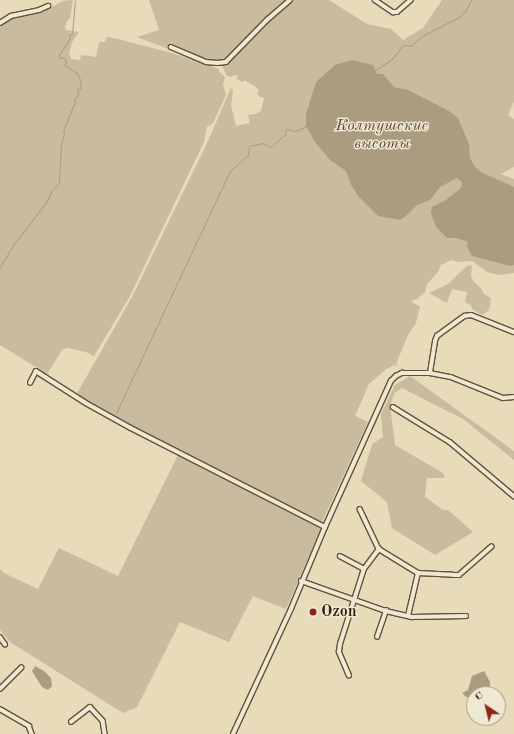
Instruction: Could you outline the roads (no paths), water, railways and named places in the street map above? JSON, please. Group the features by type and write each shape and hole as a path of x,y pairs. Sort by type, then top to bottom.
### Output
{"street":[{"path":"171,47 206,62 222,63 233,55 267,20 290,0"},
{"path":"375,0 393,12 397,12 411,0"},
{"path":"0,23 12,16 39,10 48,6"},
{"path":"430,373 437,336 465,316 471,315 514,332"},
{"path":"30,383 36,371 86,403 131,428 325,527"},
{"path":"233,734 391,381 402,373 430,373 451,377 502,398 514,397"},
{"path":"393,407 450,442 514,496"},
{"path":"360,509 379,549 418,573 459,575 491,546"},
{"path":"349,676 339,648 364,569 379,549"},
{"path":"340,556 364,569"},
{"path":"408,616 418,573"},
{"path":"301,581 386,611 408,616 466,616"},
{"path":"377,637 386,611"},
{"path":"0,637 5,644"},
{"path":"0,689 21,668"},
{"path":"71,722 90,707 103,721 105,734"},
{"path":"0,709 29,726 32,734"}],"waterway":[{"path":"0,267 14,244 47,201 52,190 59,183 63,131 75,102 74,99 78,94 77,90 80,88 81,82 77,73 64,65 66,62 65,59 63,57 60,58 59,55 70,38 69,35 72,34 75,0"},
{"path":"374,71 392,59 403,45 411,46 422,36 459,17 466,10 471,0"},
{"path":"116,413 230,171 248,155 249,146 263,143 271,147 285,134 286,129 295,131 307,126"}],"place":[{"name":"Ozon","path":"313,612"}],"park label":[{"name":"Колтушские высоты","path":"382,135"}]}
